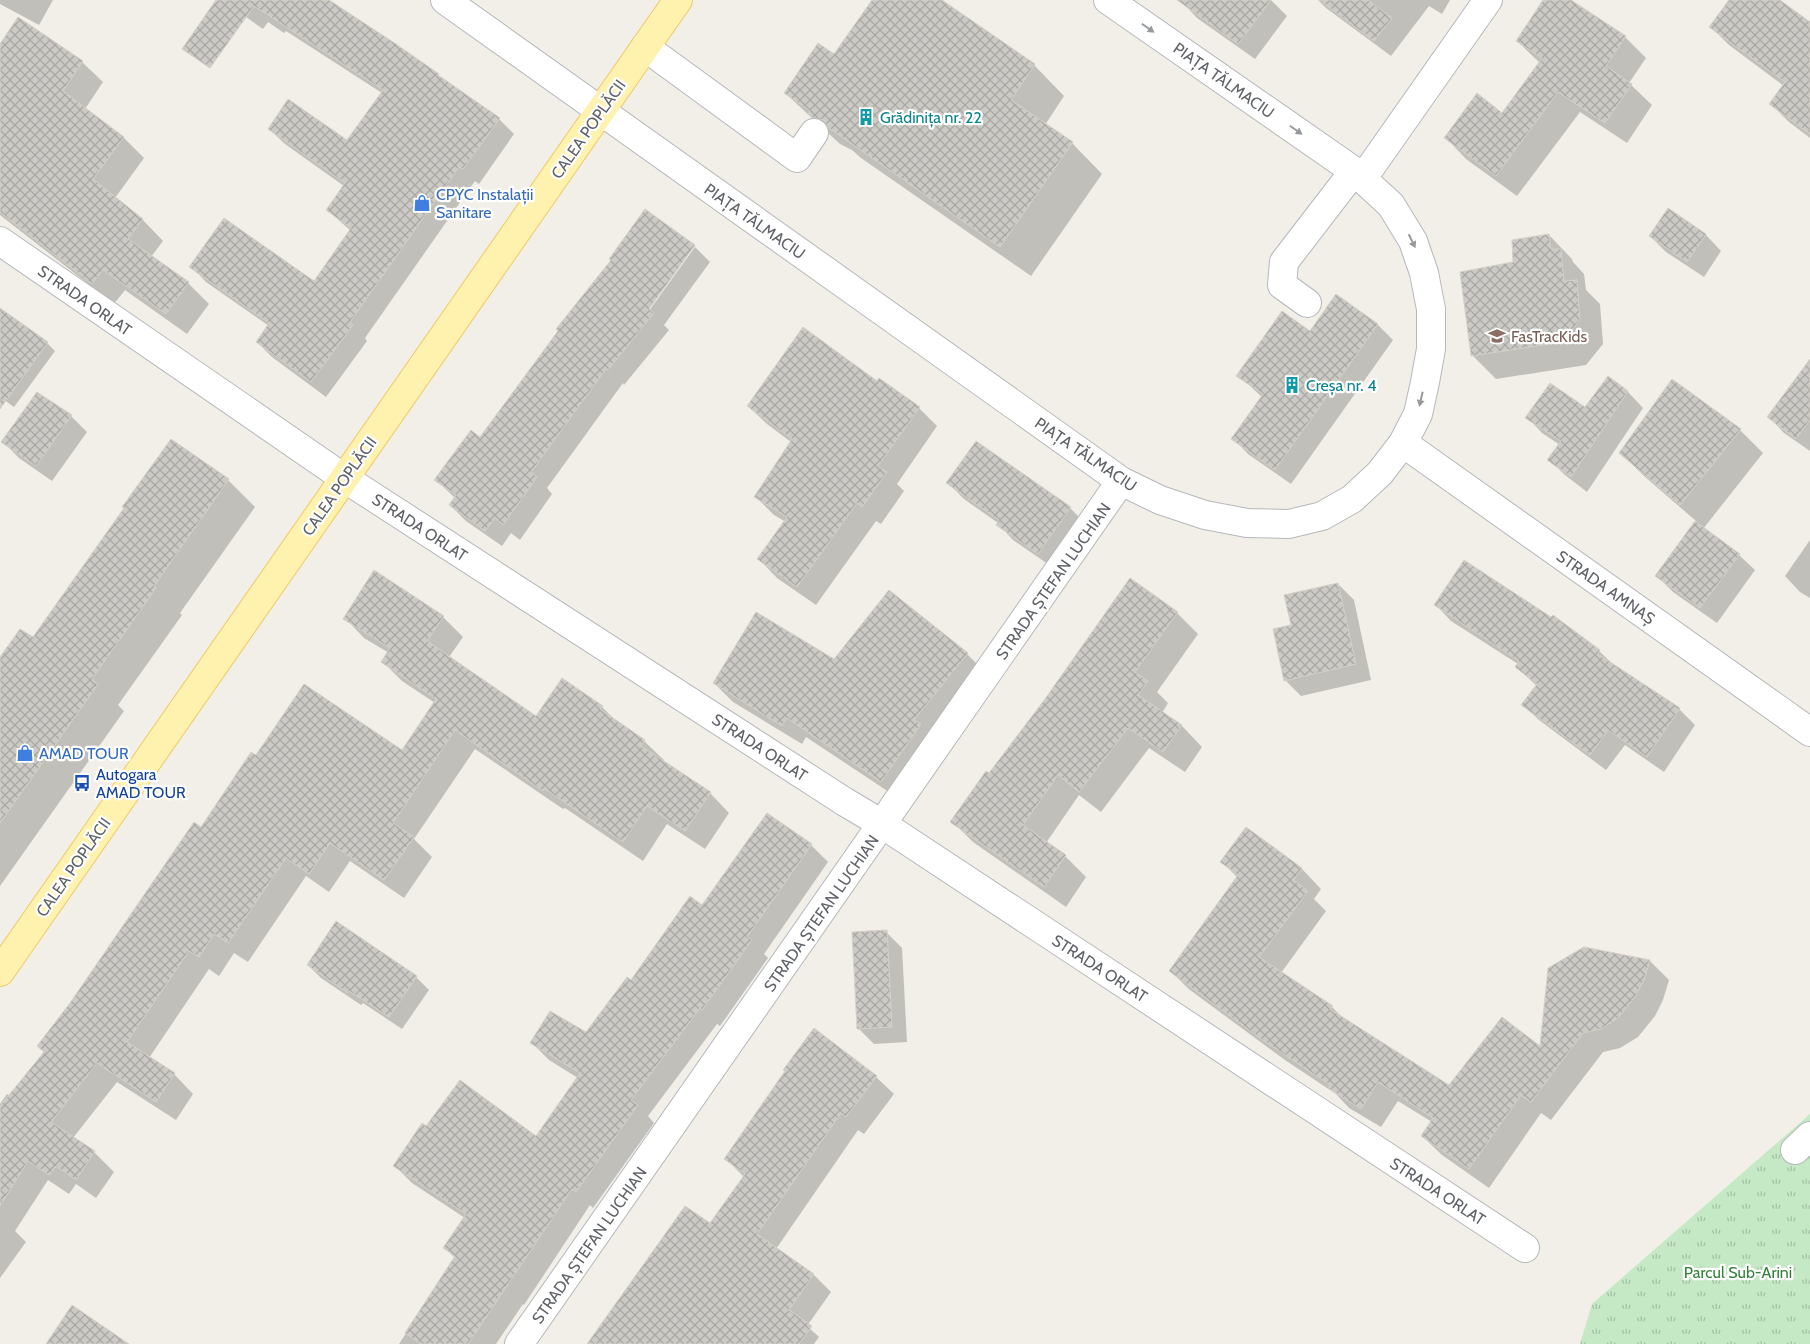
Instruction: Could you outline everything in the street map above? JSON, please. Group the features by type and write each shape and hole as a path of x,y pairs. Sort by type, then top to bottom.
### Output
{"main road":[{"name":"CALEA POPLĂCII","path":"0,972 678,0"}],"street":[{"name":"PIAȚA TĂLMACIU","path":"445,0 1122,481 1160,500 1206,515 1247,523 1288,524 1322,516 1352,499 1380,473 1403,443 1418,414 1431,349 1430,309 1424,273 1413,241 1391,205 1358,174 1108,0"},
{"path":"1307,302 1282,285 1284,262 1358,174 1488,0"},
{"path":"645,47 797,158 814,133"},
{"name":"STRADA ORLAT","path":"0,241 344,478 845,802 882,824 1524,1248"},
{"name":"STRADA AMNAȘ","path":"1403,443 1810,732"},
{"name":"STRADA ȘTEFAN LUCHIAN","path":"519,1344 1122,481"}],"green space":[{"name":"Parcul Sub-Arini","path":"1810,1114 1810,1344 1580,1344 1592,1304"}],"building":[{"path":"216,0 329,0 396,44 500,118 463,169 459,167 350,322 353,325 311,382 256,342 269,323 189,267 224,218 314,281 351,228 326,210 345,183 268,129 288,99 347,140 383,90 254,6 210,68 182,49"},
{"name":"Grădinița nr. 22","path":"872,0 942,0 1035,64 1011,100 1073,142 1000,247 829,128 823,120 813,118 808,114 810,111 784,93 818,43 834,54"},
{"path":"1177,0 1271,0 1238,44"},
{"path":"1319,0 1368,0 1392,18 1374,41"},
{"path":"1543,0 1571,0 1626,36 1606,66 1632,84 1605,123 1558,92 1496,176 1444,138 1477,93 1502,113 1542,58 1516,41"},
{"path":"1729,0 1780,0 1810,22 1810,134 1769,104 1785,82 1709,27"},
{"path":"18,17 83,61 63,91 124,137 93,179 143,219 128,239 189,282 166,314 103,270 92,284 0,212 0,44"},
{"path":"1668,208 1706,234 1687,262 1649,236"},
{"path":"645,209 695,245 649,309 654,313 608,370 606,369 531,472 537,477 503,525 495,518 485,531 449,505 456,495 434,480 471,430 480,437 558,331 556,329 611,260 609,259"},
{"path":"1549,234 1551,249 1561,249 1564,281 1577,280 1580,320 1562,342 1471,356 1460,272 1513,262 1512,240"},
{"name":"Creșa nr. 4","path":"1336,294 1378,324 1275,470 1231,439 1263,394 1236,376 1282,311 1310,331"},
{"path":"0,308 48,342 0,409"},
{"path":"803,327 877,381 879,378 920,407 878,466 887,472 862,507 857,503 797,587 757,559 787,517 754,497 792,439 747,406"},
{"path":"1810,359 1810,420 1796,439 1767,417"},
{"path":"1608,376 1628,391 1571,477 1547,460 1561,441 1525,418 1550,383 1585,407"},
{"path":"1672,379 1741,429 1680,505 1619,453"},
{"path":"37,392 72,415 36,466 1,442"},
{"path":"171,439 229,479 92,679 98,684 0,823 0,657 20,629 33,637"},
{"path":"976,441 1071,507 1038,554 996,525 999,520 946,483"},
{"path":"1695,521 1740,554 1700,608 1655,576"},
{"path":"1464,560 1551,617 1553,615 1600,650 1598,654 1680,708 1647,757 1608,730 1590,755 1521,705 1537,684 1515,667 1519,661 1434,605"},
{"path":"374,570 444,616 427,641 536,716 562,678 603,706 600,709 645,740 641,746 711,792 685,831 647,806 623,842 545,789 543,791 455,730 393,823 414,837 384,880 330,843 309,874 286,858 228,943 214,934 199,957 189,951 127,1042 175,1073 156,1102 97,1063 51,1122 95,1151 76,1180 56,1166 49,1175 28,1161 0,1206 0,1106 44,1052 37,1046 70,1003 194,822 201,827 251,752 256,755 304,684 402,750 436,699 381,662 390,648 343,619"},
{"path":"1130,578 1178,612 1135,672 1148,681 1138,695 1182,725 1163,752 1128,728 1079,792 1058,775 1023,825 1066,855 1044,887 950,822 986,771 989,773 1045,699"},
{"path":"1338,583 1356,664 1284,681 1273,629 1291,625 1284,595"},
{"path":"889,590 968,653 914,720 921,724 881,782 787,718 782,726 713,683 756,612 834,659"},
{"path":"767,813 812,844 747,937 752,940 702,1010 700,1008 631,1100 638,1105 576,1192 572,1189 468,1344 421,1344 405,1333 455,1256 443,1248 466,1214 393,1166 422,1123 426,1126 460,1080 536,1136 580,1073 530,1043 550,1011 586,1032 627,977 631,980 690,896 702,905"},
{"path":"1246,827 1302,868 1294,880 1308,891 1259,957 1333,1006 1330,1009 1449,1085 1502,1017 1540,1046 1548,968 1584,947 1650,960 1644,980 1635,997 1618,1018 1601,1029 1583,1033 1531,1102 1521,1095 1469,1169 1421,1136 1433,1118 1378,1082 1361,1109 1328,1088 1330,1085 1264,1041 1169,971 1238,875 1220,862"},
{"path":"336,921 417,976 389,1017 349,991 348,993 307,965"},
{"path":"887,930 892,1027 857,1029 852,932"},
{"path":"814,1028 877,1076 846,1117 841,1113 757,1234 814,1274 789,1310 812,1326 799,1344 587,1344 685,1206 710,1223 745,1174 724,1159 785,1071 783,1070"},
{"path":"72,1305 129,1344 46,1344"}],"place":[{"name":"Grădinița nr. 22","path":"866,117"},
{"name":"CPYC Instalații Sanitare","path":"422,203"},
{"name":"FasTracKids","path":"1497,336"},
{"name":"Creșa nr. 4","path":"1292,385"},
{"name":"AMAD TOUR","path":"25,753"},
{"name":"Autogara AMAD TOUR","path":"82,783"}]}
